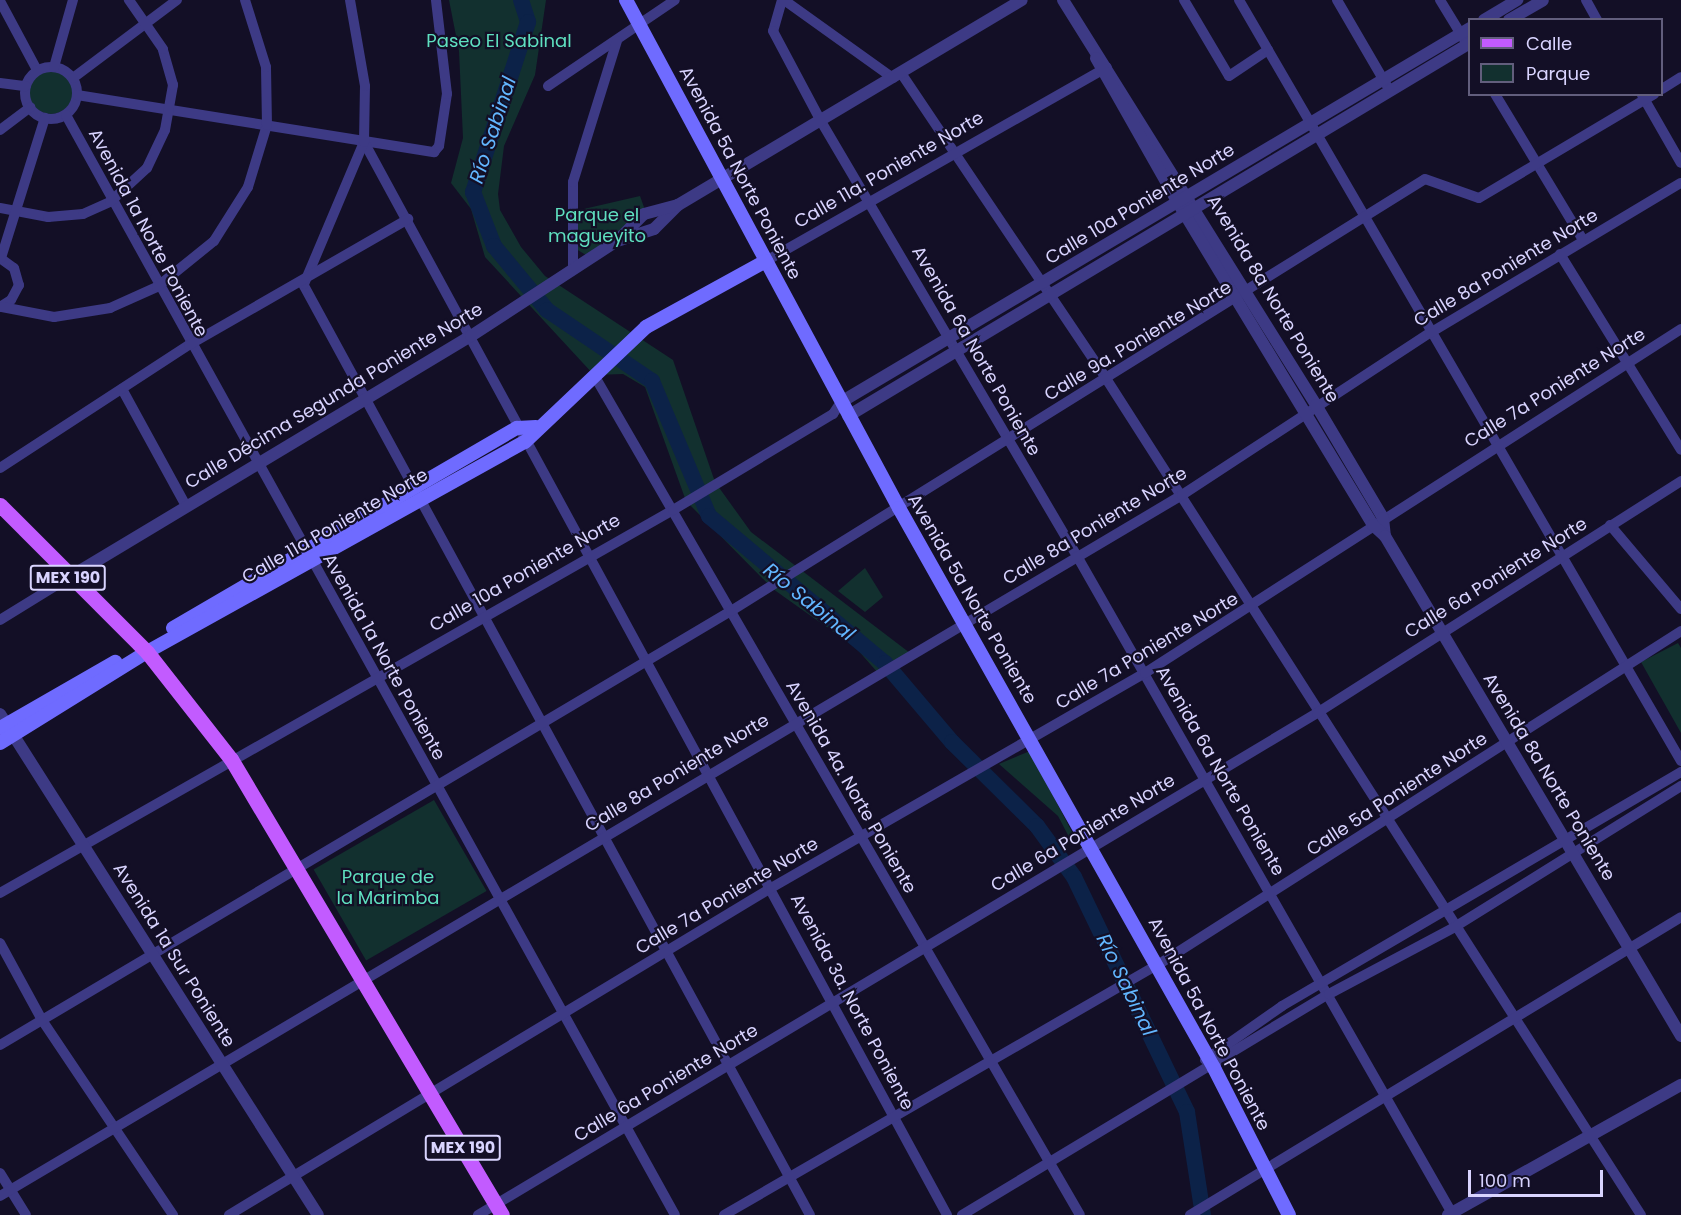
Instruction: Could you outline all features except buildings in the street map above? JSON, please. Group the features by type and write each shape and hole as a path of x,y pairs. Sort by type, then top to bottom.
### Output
{"main road":[{"name":"Avenida 5a Norte Poniente","path":"626,0 766,261 837,408 848,416 1032,738 1156,966 1204,1067 1264,1166 1289,1215"},
{"name":"Calle 11a. Poniente Norte","path":"536,427 633,338 677,306 766,261"},
{"path":"517,429 536,427"},
{"name":"Calle 11a Poniente Norte","path":"417,492 525,442 536,427"},
{"name":"Calle 11a Poniente Norte","path":"4,729 309,556 517,429"},
{"name":"MEX 190","path":"0,505 68,578 143,650 231,759 365,979 499,1210"}],"street":[{"path":"54,66 73,0"},
{"path":"0,208 11,212 48,217 83,214 110,202 147,168 170,110 170,69 149,22 129,0"},
{"path":"73,78 177,0"},
{"path":"45,118 11,212 0,258 14,268 19,285 1,307 54,317 81,314 157,287 214,241 248,187 267,125 266,67 245,0"},
{"path":"303,284 364,142 365,86 350,0"},
{"path":"77,95 364,142 438,150 447,94 436,0"},
{"path":"548,86 675,0"},
{"name":"Avenida 6a Norte Poniente","path":"1451,1214 1323,983 1203,781 1145,673 948,338 871,202 822,123 773,31 783,0 897,75 955,153 1182,495 1453,928 1515,1019 1641,1215"},
{"name":"Calle Décima Segunda Poniente Norte","path":"617,241 654,229 678,206 822,123 1022,0"},
{"name":"Avenida 8a Norte Poniente","path":"1063,0 1191,212 1248,293 1316,405 1386,536 1681,1036"},
{"path":"1184,0 1229,76 1268,50"},
{"path":"1239,0 1430,333 1681,761"},
{"path":"1337,0 1387,86"},
{"path":"1440,0 1467,40"},
{"path":"1487,18 1517,0"},
{"path":"1512,18 1543,0"},
{"path":"1586,0 1596,18"},
{"path":"0,1 37,70"},
{"name":"Calle 10a Poniente Norte","path":"848,416 958,354 1045,289 1183,199 1310,123 1387,86 1467,40"},
{"path":"573,269 573,182 616,41"},
{"path":"54,66 73,78 77,95 66,115 45,118 30,108 26,86 37,70 54,66"},
{"name":"Calle 11a. Poniente Norte","path":"766,261 1103,69"},
{"path":"1663,88 1681,77"},
{"path":"0,83 26,86"},
{"name":"Calle 10a Poniente Norte","path":"0,893 82,843 378,679 673,510 691,496 948,338 1191,212 1317,135 1387,86"},
{"path":"1497,96 1536,165 1583,240"},
{"path":"1536,165 1647,96 1681,163"},
{"path":"0,130 30,108"},
{"name":"Avenida 1a Norte Poniente","path":"66,115 110,202 189,345 378,679 675,1215"},
{"name":"Avenida 3a. Norte Poniente","path":"364,142 471,336 517,429 590,556 709,773 947,1215"},
{"name":"Calle 9a. Poniente Norte","path":"0,1045 731,611 1237,301 1425,179 1479,198 1536,165"},
{"name":"Calle 8a Poniente Norte","path":"0,1196 118,1128 222,1063 794,722 1182,495 1304,412 1430,333 1681,183"},
{"name":"Calle Décima Segunda Poniente Norte","path":"68,578 471,336 617,241 644,214 678,206"},
{"name":"Avenida 8a Norte Poniente","path":"1191,212 1237,301 1304,412 1378,522"},
{"path":"3,463 189,345 303,284 408,219"},
{"path":"1560,254 1681,450"},
{"path":"303,284 368,396 417,492 606,835 810,1215"},
{"name":"Calle 7a Poniente Norte","path":"229,1215 292,1174 771,888 992,758 1032,738 1145,673 1252,607 1625,360 1681,328"},
{"name":"Avenida 4a. Norte Poniente","path":"594,375 731,611 858,837 1080,1215"},
{"path":"122,389 186,506"},
{"name":"Calle 6a Poniente Norte","path":"478,1215 499,1210 626,1126 1055,869 1091,845 1317,713 1442,631 1681,481"},
{"path":"1610,525 1681,609"},
{"path":"0,620 68,578"},
{"name":"Calle 5a Poniente Norte","path":"724,1215 1156,966 1387,822 1681,631"},
{"name":"Avenida 1a Sur Poniente","path":"4,729 82,843 151,956 318,1215"},
{"path":"962,1215 1173,1091 1323,983 1446,914 1681,772"},
{"path":"1204,1067 1329,994 1453,928 1574,855 1681,786"},
{"path":"1192,1214 1264,1166 1515,1019 1681,917"},
{"path":"0,943 42,1020 118,1128 173,1215"},
{"path":"1451,1214 1589,1134 1681,1085"},
{"path":"0,1173 26,1215"}],"green space":[{"name":"Paseo El Sabinal","path":"449,0 546,0 535,75 504,146 498,194 500,210 521,247 545,276 673,360 715,482 751,532 910,653 878,673 856,648 773,589 686,501 645,387 623,374 594,375 485,257 471,209 451,183 463,138 459,51"},
{"path":"51,70 66,77 73,92 66,107 51,114 36,107 29,92 36,77"},
{"name":"Parque el magueyito","path":"640,196 645,210 616,238 586,255 576,249 575,211"},
{"path":"865,568 883,597 865,612 838,591"},
{"path":"1678,643 1681,648 1681,733 1641,662"},
{"path":"1030,751 1074,836 1069,837 1058,816 999,764"},
{"name":"Parque de la Marimba","path":"434,800 486,891 366,960 314,870"}],"waterway":[{"name":"Río Sabinal","path":"521,0 528,22 473,192 494,246 547,310 652,381 709,516 885,663 952,742 1037,826 1074,877 1187,1112 1203,1215"}]}
